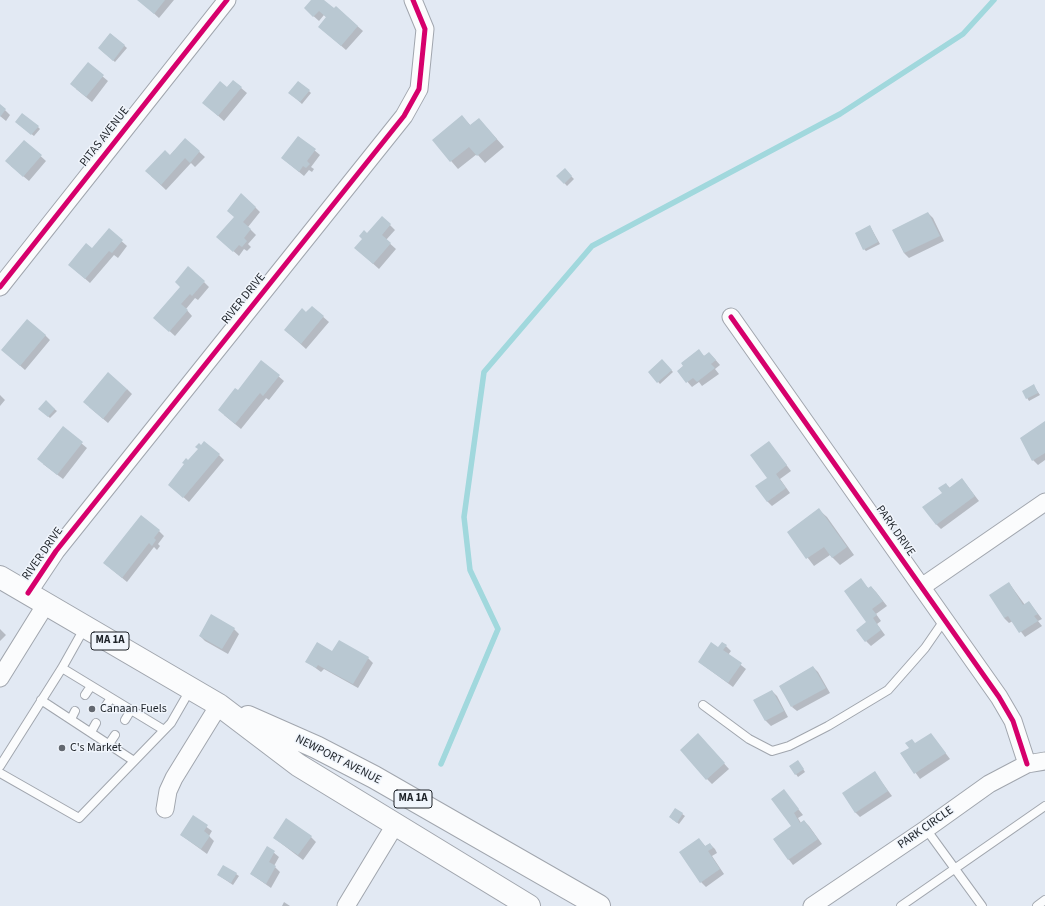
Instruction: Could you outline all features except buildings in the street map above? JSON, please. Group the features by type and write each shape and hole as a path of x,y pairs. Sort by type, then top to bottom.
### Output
{"main road":[{"name":"NEWPORT AVENUE","path":"0,577 219,705 298,765 529,906"},
{"name":"NEWPORT AVENUE","path":"219,705 316,747 374,777 599,906"}],"street":[{"name":"PITAS AVENUE","path":"0,287 227,0"},
{"name":"RIVER DRIVE","path":"0,678 37,598 56,551 404,116 419,88 425,29 414,0"},
{"name":"PARK DRIVE","path":"731,317 923,586 999,696 1013,721 1027,764"},
{"path":"923,586 1045,502"},
{"path":"165,809 168,791 174,778 219,705"},
{"name":"PARK CIRCLE","path":"812,906 926,829 989,784 1027,764 1045,761"},
{"path":"346,906 395,825"}],"lane":[{"path":"703,706 749,739 772,751 789,746 828,726 888,690 925,648 945,618"},
{"path":"0,766 62,668 85,627"},
{"path":"62,668 164,730"},
{"path":"85,695 91,686"},
{"path":"0,773 79,818 164,730 170,723 191,688"},
{"path":"105,707 111,698"},
{"path":"41,700 134,761"},
{"path":"125,720 131,710"},
{"path":"71,719 75,711"},
{"path":"91,732 96,723"},
{"path":"109,744 115,735"},
{"path":"901,906 1045,806"},
{"path":"926,829 982,906"},
{"path":"1037,906 1045,900"}],"waterway":[{"path":"441,764 498,629 470,570 464,517 484,372 592,246 840,114 963,34 994,0"}],"cycle path":[{"path":"0,287 227,0"},
{"path":"28,593 56,551 404,116 419,89 425,29 413,0"},
{"path":"731,317 999,697 1013,721 1027,764"}],"place":[{"name":"Canaan Fuels","path":"92,709"},
{"name":"C's Market","path":"62,748"}]}
